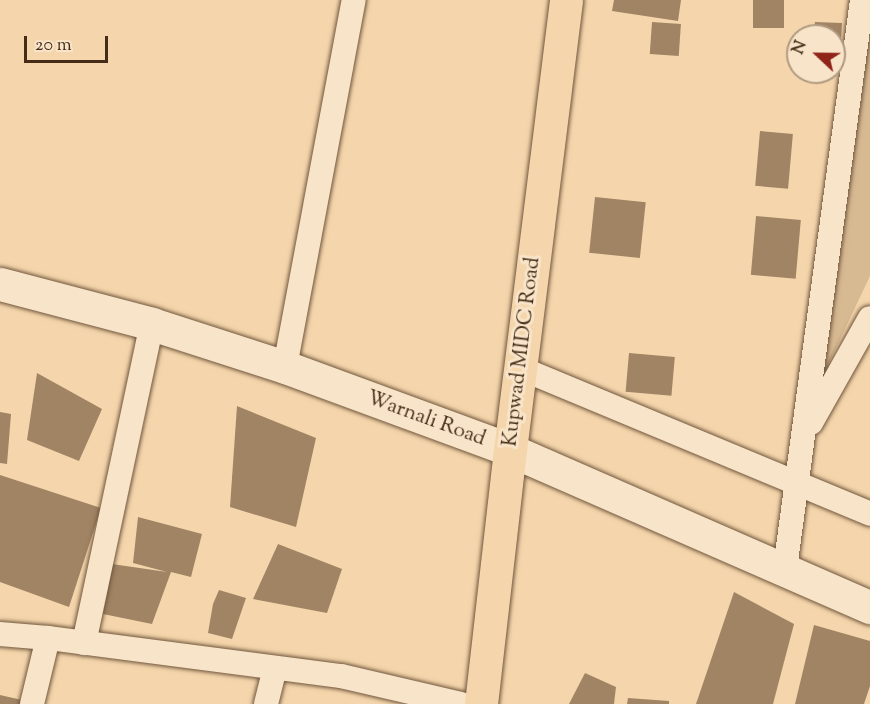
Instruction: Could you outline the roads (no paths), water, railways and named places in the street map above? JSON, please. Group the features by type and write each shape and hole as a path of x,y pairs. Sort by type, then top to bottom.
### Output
{"main road":[{"name":"Kupwad MIDC Road","path":"481,704 566,0"},
{"name":"Warnali Road","path":"0,284 152,324 285,367 510,450 870,607"}],"street":[{"path":"285,367 354,0"},
{"path":"785,569 862,0"},
{"path":"804,435 870,318"},
{"path":"84,643 152,324"},
{"path":"520,368 870,514"},
{"path":"0,634 48,638 341,676 461,704"},
{"path":"32,704 48,638"},
{"path":"266,704 275,668"}]}
